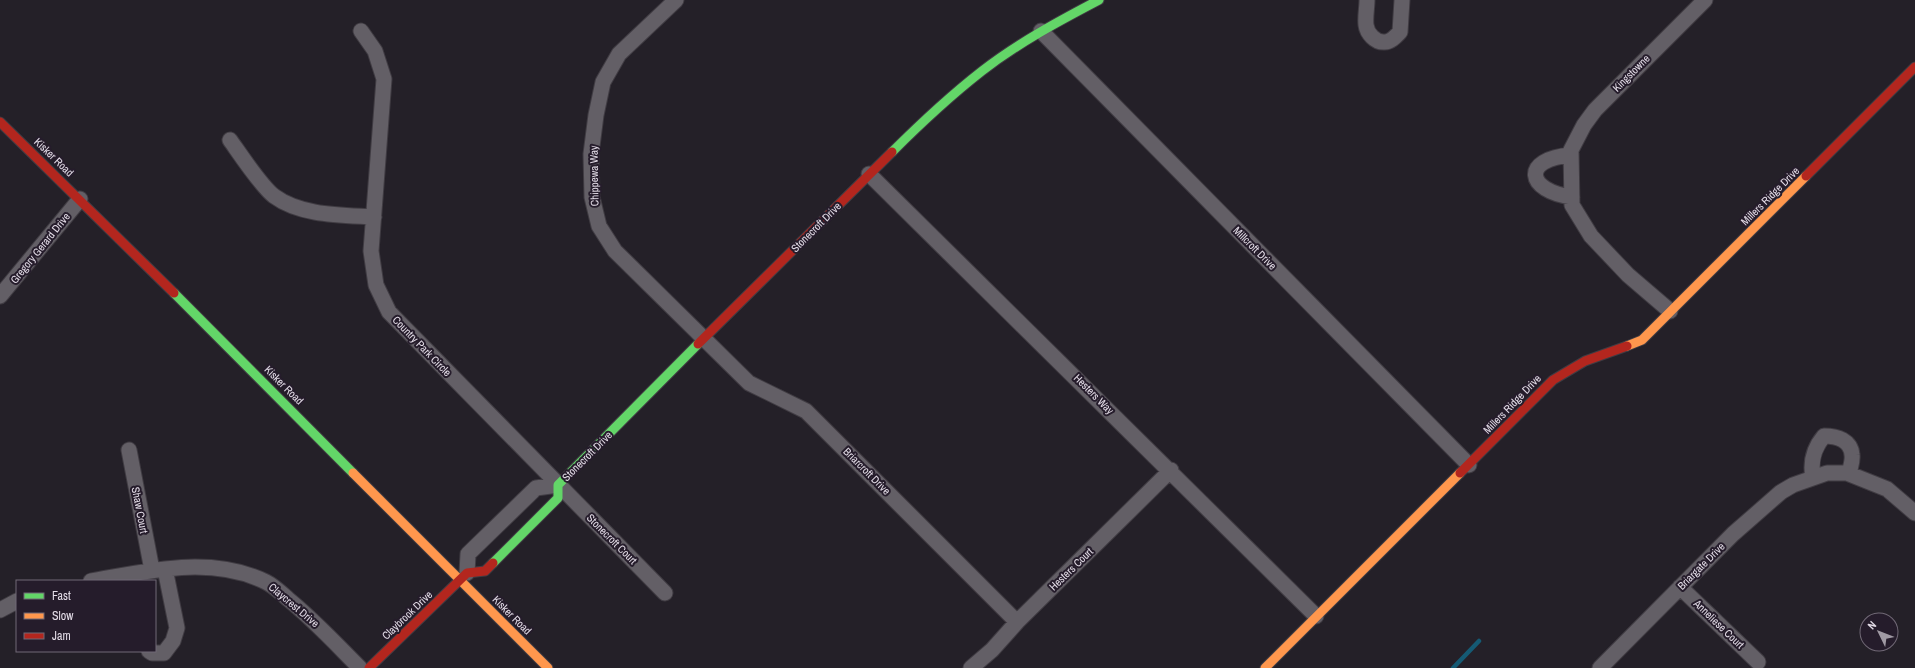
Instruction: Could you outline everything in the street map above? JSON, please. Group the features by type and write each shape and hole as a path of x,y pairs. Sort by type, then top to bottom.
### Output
{"street":[{"name":"Chippewa Way","path":"676,0 619,54 603,82 596,114 591,154 592,197 599,226 615,251 703,339"},
{"name":"Stonecroft Drive","path":"558,486 558,498 485,571 464,576 468,554 536,488 558,486 703,339 927,117 983,70 1041,31 1100,0"},
{"path":"1367,0 1365,24 1367,32 1376,40 1384,42 1392,39 1400,32 1402,0"},
{"name":"Kingstowne","path":"1670,311 1628,275 1591,236 1572,205 1571,150 1584,125 1595,110 1705,0"},
{"name":"Country Park Circle","path":"361,31 374,51 384,79 371,251 376,285 389,312 558,486"},
{"name":"Millcroft Drive","path":"1041,31 1469,465"},
{"name":"Millers Ridge Drive","path":"1265,668 1553,380 1585,361 1642,340 1915,67"},
{"name":"Kisker Road","path":"0,122 464,576 548,668"},
{"path":"230,140 273,196 299,208 338,215 374,217"},
{"path":"1571,155 1558,156 1546,160 1538,166 1535,172 1536,178 1546,190 1557,195 1572,197"},
{"name":"Hesters Way","path":"870,174 1171,470 1316,616"},
{"name":"Gregory Gerard Drive","path":"3,288 80,199"},
{"name":"Briarcroft Drive","path":"703,339 749,383 806,411 1017,622"},
{"path":"1813,478 1812,457 1817,444 1824,436 1836,436 1848,443 1852,455 1849,474"},
{"name":"Shaw Court","path":"129,450 158,570"},
{"name":"Hesters Court","path":"971,668 992,650 1017,622 1171,470"},
{"name":"Briargate Drive","path":"1600,668 1734,534 1781,492 1793,485 1828,473 1849,474 1887,489 1915,512"},
{"name":"Stonecroft Court","path":"558,486 665,593"},
{"name":"Claycrest Drive","path":"104,580 129,578 158,570 192,566 230,570 267,582 316,622 360,668"},
{"path":"150,652 164,652 173,641 177,628 158,570"},
{"name":"Claybrook Drive","path":"369,668 464,576"},
{"name":"Anneliese Court","path":"1680,587 1758,662"},
{"path":"0,610 16,602"}],"waterway":[{"path":"1453,668 1479,641"}],"traffic: fast":[{"path":"892,152 970,80 1010,51 1039,33 1099,0"},
{"path":"174,293 353,473"},
{"path":"493,563 558,498 558,485 698,344"}],"traffic: slow":[{"path":"1627,346 1642,340 1806,176"},
{"path":"353,473 548,668"},
{"path":"1265,668 1460,473"}],"traffic: jam":[{"path":"1806,176 1915,67"},
{"path":"0,122 174,293"},
{"path":"698,344 892,152"},
{"path":"1460,473 1553,380 1585,361 1627,346"},
{"path":"369,668 467,573 485,571 493,563"}]}
